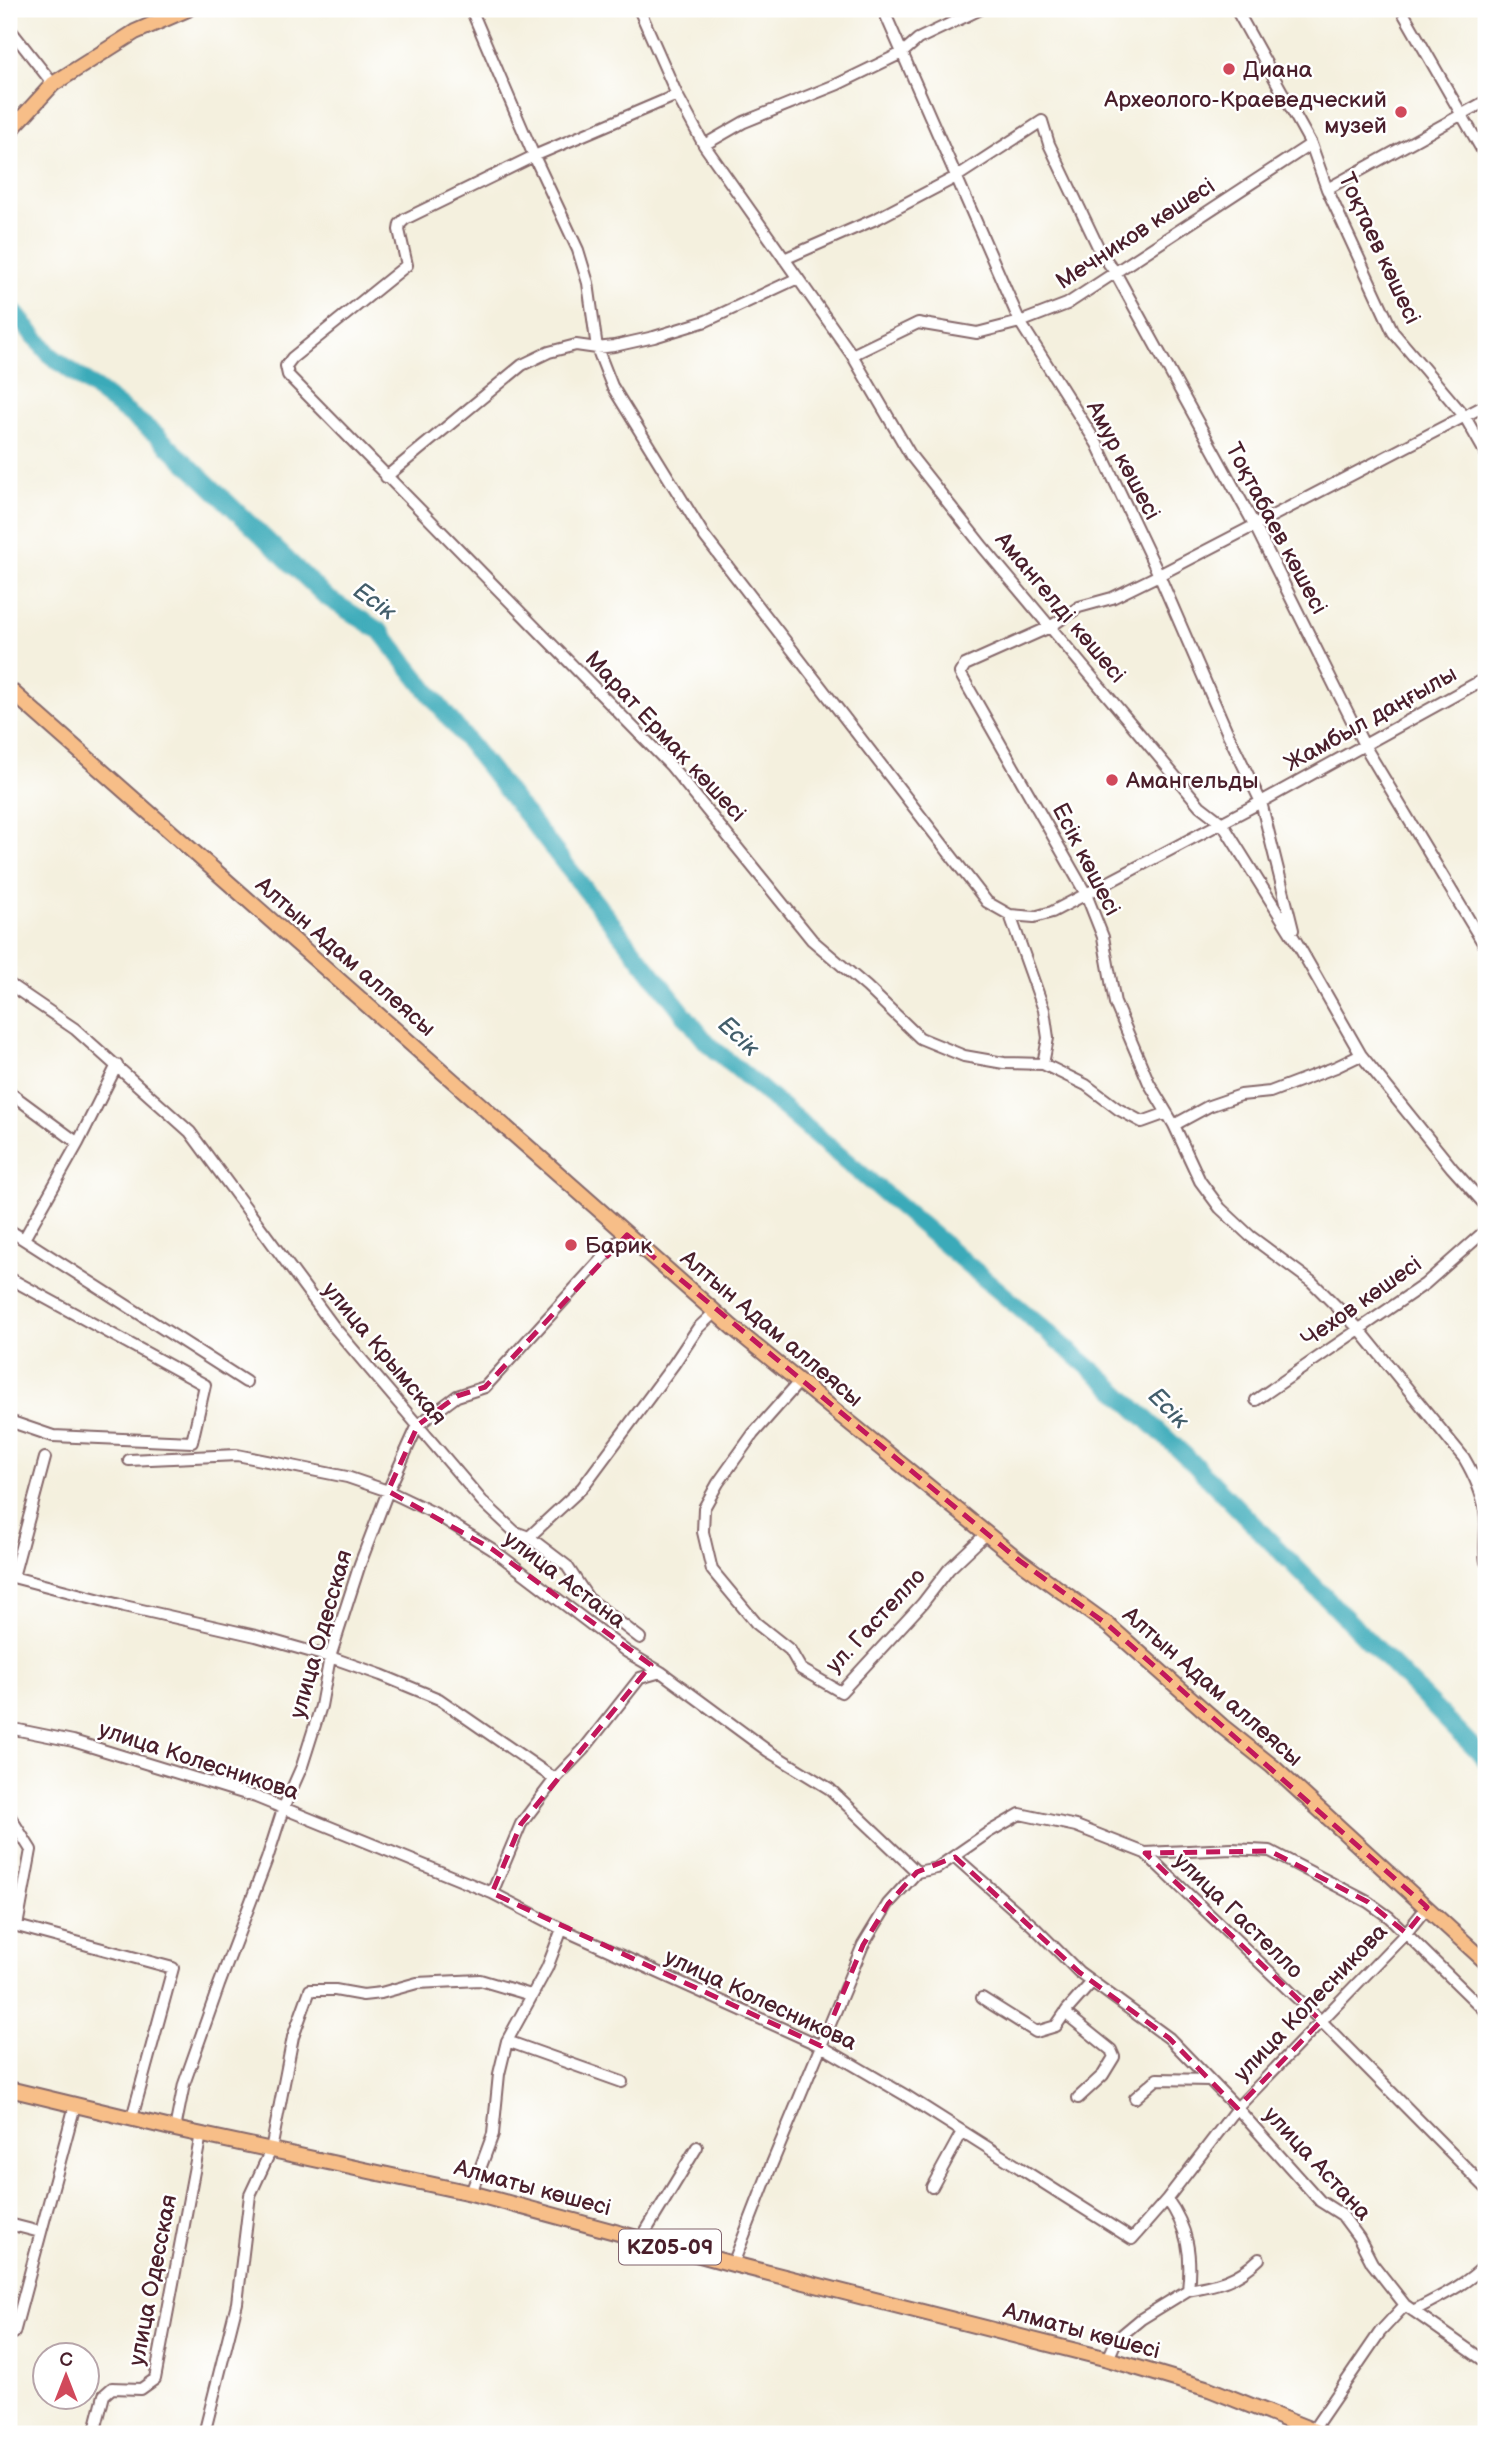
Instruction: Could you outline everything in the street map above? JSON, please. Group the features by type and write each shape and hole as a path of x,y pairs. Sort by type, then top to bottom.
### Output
{"main road":[{"path":"9,132 53,84 135,32 188,9"},
{"name":"Алтын Адам аллеясы","path":"9,688 715,1312 1020,1562 1108,1625 1223,1727 1272,1766 1486,1962"},
{"name":"Алматы көшесі","path":"9,2089 175,2129 471,2193 733,2264 1108,2359 1209,2389 1318,2432"}],"street":[{"path":"471,9 578,250 588,283 597,348 612,386 705,537 987,902 1010,915 1044,1010 1048,1038 1044,1064 1086,1085 1118,1110 1142,1122 1167,1114"},
{"name":"Амангелді көшесі","path":"639,9 677,95 704,145 852,355 911,456 983,547 1200,806 1222,823 1297,943 1361,1055 1486,1206"},
{"name":"Амур көшесі","path":"883,9 1020,321 1097,443 1261,802 1297,943"},
{"path":"704,145 744,122 838,84 902,53 918,39 981,9"},
{"name":"Тоқтаев көшесі","path":"1236,9 1311,144 1327,190 1394,332 1465,417 1486,454"},
{"path":"1401,9 1486,157"},
{"path":"9,28 53,84"},
{"path":"534,156 677,95"},
{"path":"1327,190 1486,101"},
{"name":"Тоқтабаев көшесі","path":"956,177 1042,121 1054,156 1101,253 1115,272 1255,526 1364,745 1486,948"},
{"name":"Мечников көшесі","path":"852,355 918,323 977,332 1020,321 1067,304 1311,144"},
{"name":"Марат Ермак көшесі","path":"534,156 405,219 400,230 407,265 292,358 286,366 288,375 671,765 812,940 867,987 920,1038 964,1056 1004,1063 1044,1064"},
{"path":"784,259 878,218 956,177"},
{"path":"386,477 522,365 549,352 576,345 597,348 654,337 706,321 798,278"},
{"path":"1050,627 1079,607 1112,598 1159,575 1486,405"},
{"name":"Есік көшесі","path":"1050,627 965,665 960,673 1086,894 1103,937 1115,1003 1149,1083 1174,1125 1200,1181 1220,1208 1250,1236 1312,1282 1359,1329 1464,1458 1475,1477 1486,1513 1486,1562"},
{"name":"Жамбыл даңғылы","path":"1010,915 1034,917 1052,912 1261,802 1486,678"},
{"name":"улица Крымская","path":"9,984 75,1029 190,1132 334,1327 482,1501 515,1532 529,1536 567,1566 588,1598 640,1638"},
{"path":"1174,1125 1209,1106 1241,1095 1270,1092 1361,1055"},
{"path":"24,1239 78,1143 117,1065"},
{"path":"9,1092 78,1143"},
{"path":"9,1230 246,1382"},
{"name":"Чехов көшесі","path":"1256,1400 1424,1284 1486,1230"},
{"name":"улица Одесская","path":"175,2129 184,2084 283,1809 302,1766 321,1706 330,1657 360,1564 388,1491 418,1425 457,1396 485,1387 616,1243 627,1235"},
{"path":"9,1278 205,1385 192,1442 53,1436 9,1421"},
{"path":"529,1536 582,1488 698,1328 715,1312"},
{"name":"ул. Гастелло","path":"799,1382 752,1434 718,1483 704,1508 704,1532 712,1570 756,1623 790,1650 801,1669 841,1692 922,1604 949,1569 986,1534"},
{"name":"улица Астана","path":"129,1460 237,1455 347,1477 388,1491 434,1513 492,1549 627,1652 661,1672 768,1751 830,1789 917,1872"},
{"path":"45,1458 11,1577 256,1636 330,1657 439,1699 555,1779"},
{"path":"492,1893 521,1824 555,1779 583,1750 640,1678 661,1672"},
{"name":"улица Колесникова","path":"9,1728 73,1741 256,1797 492,1893 562,1929 821,2046 1132,2239 1167,2199 1237,2108 1406,1933 1427,1907"},
{"name":"улица Гастелло","path":"955,1857 1020,1814 1076,1826 1144,1853 1321,2021 1486,2188"},
{"path":"9,1815 31,1850 17,1926 173,1968 132,2118"},
{"path":"1144,1853 1232,1849 1270,1851 1368,1902 1389,1917 1486,2012"},
{"path":"733,2264 863,1945 888,1904 917,1872 937,1868 955,1857"},
{"name":"улица Астана","path":"955,1857 1093,1982 1169,2038 1237,2108 1320,2201 1342,2215 1359,2238 1371,2263 1409,2308 1486,2362"},
{"path":"471,2193 493,2134 499,2074 507,2041 547,1968 562,1929"},
{"path":"204,2434 237,2303 250,2194 271,2150 293,2037 310,1990 335,1990 363,1995 417,1983 480,1980 531,1995"},
{"path":"982,1998 1037,2032 1056,2026 1093,1982"},
{"path":"1065,2013 1111,2050 1114,2057 1103,2075 1078,2098"},
{"path":"507,2041 622,2082"},
{"path":"1135,2098 1157,2079 1210,2080"},
{"path":"12,2332 75,2105"},
{"path":"932,2187 962,2132"},
{"name":"улица Одесская","path":"94,2434 104,2395 112,2388 141,2389 155,2379 201,2134"},
{"path":"641,2239 697,2147"},
{"path":"1167,2199 1180,2216 1187,2239 1190,2269 1188,2290"},
{"path":"9,2224 40,2232"},
{"path":"1108,2359 1117,2339 1141,2319 1188,2290 1233,2280 1259,2259"},
{"path":"1318,2432 1380,2332 1409,2308 1454,2290 1486,2264"}],"highlighted area":[{"path":"627,1235 1020,1561 1108,1625 1427,1907 1406,1933 1368,1902 1270,1851 1145,1853 1321,2021 1237,2108 1169,2038 1079,1972 955,1857 917,1872 888,1904 863,1945 821,2046 492,1893 521,1824 651,1665 492,1549 388,1491 418,1425 457,1396 485,1387"}],"waterway":[{"name":"Есік","path":"9,306 50,355 158,436 326,597 380,631 707,1043 1111,1386 1192,1462 1486,1760"}],"place":[{"name":"Диана","path":"1229,69"},
{"name":"Археолого-Краеведческий музей","path":"1401,112"},
{"name":"Амангельды","path":"1112,780"},
{"name":"Барик","path":"571,1245"}]}
